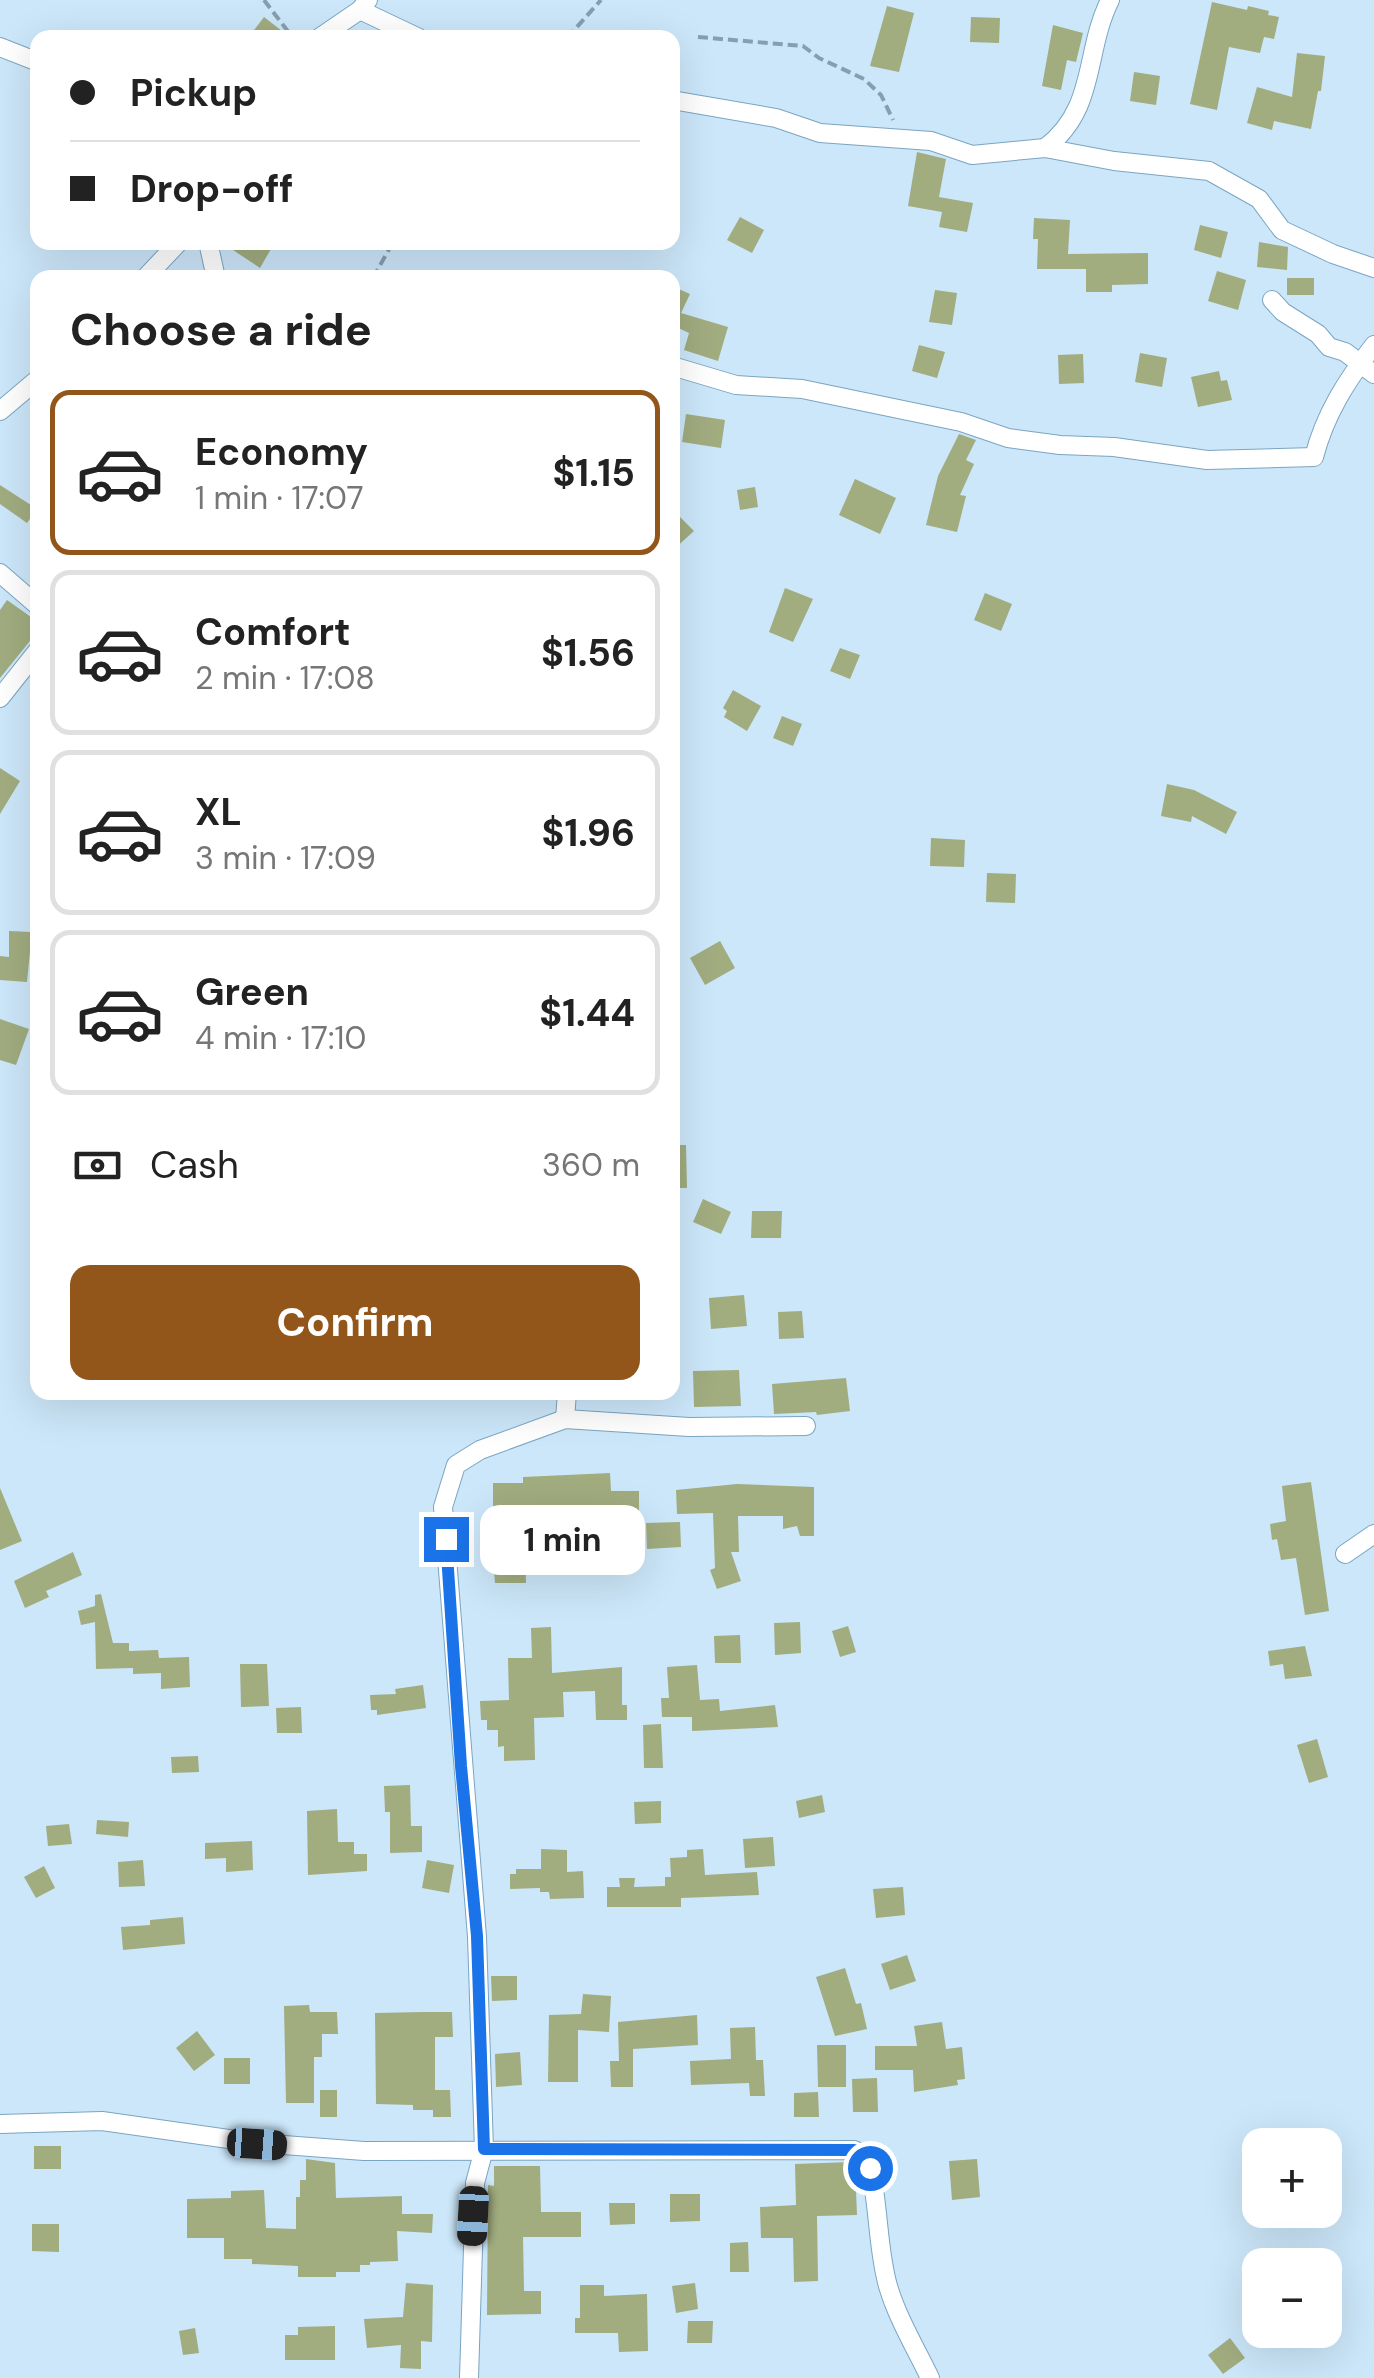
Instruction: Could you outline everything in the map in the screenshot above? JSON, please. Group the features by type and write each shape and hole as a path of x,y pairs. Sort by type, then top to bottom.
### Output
{"street":[{"path":"1046,148 1064,134 1083,100 1100,20 1110,0"},
{"path":"331,30 364,5 406,30"},
{"path":"0,48 30,59"},
{"path":"680,101 776,118 820,133 904,136 972,155 1046,148 1114,161 1208,171 1259,199 1282,230 1332,254 1374,268"},
{"path":"152,270 171,250"},
{"path":"1272,300 1330,347 1345,352 1367,369"},
{"path":"680,368 736,385 802,389 961,422 1008,438 1206,460 1264,460 1314,457 1322,426 1346,380 1367,369 1374,345"},
{"path":"0,411 30,385"},
{"path":"0,574 30,599"},
{"path":"0,698 30,660"},
{"path":"564,1419 566,1400"},
{"path":"470,2378 474,2182 484,2149 477,1936 443,1506 456,1465 480,1450 564,1419 670,1427 806,1426"},
{"path":"1345,1554 1374,1534"},
{"path":"0,2124 102,2122 257,2144 364,2151 854,2150 866,2156 889,2288 930,2378"}],"path":[{"path":"264,0 287,30"},
{"path":"574,30 601,0"},
{"path":"698,37 803,46 818,58 864,78 881,94 904,136"}],"building":[{"path":"1212,2 1247,10 1248,6 1279,17 1274,39 1264,37 1260,53 1229,47 1217,110 1190,104"},
{"path":"887,6 914,13 899,72 870,66"},
{"path":"264,17 281,30 254,30"},
{"path":"971,17 1000,18 999,43 970,42"},
{"path":"1053,25 1083,33 1076,62 1067,60 1061,90 1042,86"},
{"path":"1297,53 1325,56 1311,129 1274,121 1272,130 1247,123 1257,87 1292,97"},
{"path":"1134,72 1160,76 1156,105 1130,101"},
{"path":"917,152 946,159 939,197 973,203 967,232 939,227 942,212 908,206"},
{"path":"740,217 764,230 752,253 727,240"},
{"path":"1034,218 1070,220 1068,254 1148,253 1148,284 1112,285 1112,292 1086,292 1086,269 1037,269"},
{"path":"1200,225 1228,232 1221,258 1194,250"},
{"path":"1259,242 1288,247 1287,270 1257,267"},
{"path":"233,250 270,250 260,268"},
{"path":"1217,271 1246,280 1238,310 1208,301"},
{"path":"1287,278 1314,278 1314,295 1287,295"},
{"path":"680,290 690,294 681,313 728,327 718,361 684,350 689,333 680,329"},
{"path":"935,290 957,293 952,325 929,322"},
{"path":"919,345 945,352 937,378 912,371"},
{"path":"1140,353 1167,358 1162,387 1135,382"},
{"path":"1083,354 1084,383 1059,384 1058,355"},
{"path":"1219,371 1221,381 1227,380 1232,400 1198,407 1191,377"},
{"path":"686,414 725,420 721,448 682,442"},
{"path":"959,434 976,440 966,460 974,464 960,495 966,496 957,532 926,525 938,476"},
{"path":"855,479 896,498 880,534 839,515"},
{"path":"0,485 30,504 30,519 27,523 0,504"},
{"path":"755,487 758,507 740,510 737,490"},
{"path":"680,517 694,531 680,544"},
{"path":"785,588 813,599 793,642 769,632"},
{"path":"985,593 1012,604 1001,631 974,620"},
{"path":"7,600 30,616 30,641 0,678 0,610"},
{"path":"840,648 860,655 850,679 830,671"},
{"path":"733,690 761,706 747,731 724,717 727,711 723,708"},
{"path":"782,716 802,724 793,746 773,738"},
{"path":"0,768 20,781 0,814"},
{"path":"1167,784 1194,790 1237,812 1226,834 1192,816 1191,822 1161,816"},
{"path":"931,838 965,840 964,867 930,866"},
{"path":"987,873 1016,874 1015,903 986,902"},
{"path":"9,931 30,932 27,982 0,980 0,956 9,957"},
{"path":"720,941 735,968 705,985 690,958"},
{"path":"0,1019 29,1029 16,1065 0,1060"},
{"path":"680,1145 686,1145 687,1188 680,1188"},
{"path":"703,1199 731,1212 721,1234 693,1222"},
{"path":"752,1211 782,1211 781,1238 751,1238"},
{"path":"744,1295 747,1326 711,1329 709,1298"},
{"path":"802,1311 804,1338 779,1339 778,1312"},
{"path":"739,1370 741,1406 694,1407 693,1371"},
{"path":"846,1378 850,1411 774,1414 772,1384"},
{"path":"610,1473 611,1491 639,1491 639,1514 602,1514 603,1535 554,1536 554,1546 525,1547 526,1583 495,1583 490,1525 493,1483 523,1483 523,1477"},
{"path":"1311,1482 1329,1611 1305,1615 1296,1558 1281,1560 1270,1524 1286,1521 1282,1486"},
{"path":"737,1484 814,1487 814,1536 800,1536 797,1526 783,1529 783,1516 738,1516 739,1552 731,1552 741,1581 717,1589 710,1570 715,1568 713,1513 677,1514 676,1490"},
{"path":"0,1488 22,1541 0,1550"},
{"path":"680,1522 681,1547 647,1549 646,1523"},
{"path":"73,1552 82,1575 46,1591 49,1597 25,1608 14,1581"},
{"path":"101,1594 113,1643 129,1643 129,1651 158,1650 159,1658 189,1657 190,1687 161,1689 161,1673 133,1674 133,1668 96,1669 95,1622 81,1625 78,1611 95,1606 95,1595"},
{"path":"800,1622 801,1653 775,1655 774,1623"},
{"path":"848,1626 856,1652 840,1657 832,1631"},
{"path":"551,1627 552,1673 622,1667 622,1705 627,1705 627,1720 596,1720 595,1691 563,1692 564,1717 534,1718 535,1760 504,1761 504,1746 498,1747 498,1730 487,1730 487,1720 481,1720 480,1701 509,1700 508,1658 532,1658 531,1628"},
{"path":"740,1635 741,1663 715,1663 714,1636"},
{"path":"1305,1646 1312,1676 1285,1679 1283,1664 1270,1666 1268,1651"},
{"path":"240,1664 267,1664 269,1706 241,1707"},
{"path":"697,1665 700,1700 719,1699 720,1711 775,1705 778,1727 692,1731 692,1717 662,1717 661,1698 669,1698 667,1667"},
{"path":"423,1685 426,1708 377,1715 377,1710 371,1710 370,1695 396,1694 395,1689"},
{"path":"301,1707 302,1733 277,1733 276,1708"},
{"path":"661,1724 663,1768 644,1768 643,1725"},
{"path":"1317,1739 1328,1777 1309,1783 1297,1745"},
{"path":"198,1756 199,1772 172,1773 171,1757"},
{"path":"410,1785 411,1826 422,1826 422,1852 390,1853 390,1812 385,1812 384,1786"},
{"path":"822,1795 825,1812 799,1818 796,1801"},
{"path":"661,1801 661,1823 635,1824 634,1802"},
{"path":"337,1809 338,1842 354,1842 354,1854 367,1854 367,1871 308,1875 307,1811"},
{"path":"97,1820 129,1822 128,1837 96,1834"},
{"path":"69,1824 72,1844 48,1846 46,1826"},
{"path":"773,1837 775,1866 745,1868 743,1839"},
{"path":"252,1841 253,1870 226,1872 226,1858 205,1859 205,1843"},
{"path":"541,1849 567,1850 567,1872 583,1871 584,1898 550,1899 549,1892 540,1892 540,1888 510,1889 510,1874 516,1874 516,1869 541,1869"},
{"path":"703,1849 705,1875 757,1872 759,1895 681,1898 681,1907 607,1907 607,1887 620,1887 619,1878 635,1878 634,1887 665,1886 665,1877 671,1877 670,1858 687,1857 687,1850"},
{"path":"143,1860 145,1886 119,1887 118,1862"},
{"path":"427,1860 454,1865 449,1893 422,1888"},
{"path":"44,1866 55,1888 36,1898 24,1877"},
{"path":"903,1887 905,1915 876,1918 873,1889"},
{"path":"183,1917 185,1944 123,1950 121,1927"},
{"path":"907,1955 916,1981 890,1990 881,1964"},
{"path":"845,1968 856,2004 861,2003 867,2029 835,2036 816,1977"},
{"path":"491,1976 517,1976 517,2000 492,2001"},
{"path":"583,1994 611,1996 609,2032 578,2030 578,2082 548,2082 549,2015 581,2014"},
{"path":"309,2005 310,2012 337,2012 338,2034 322,2034 322,2057 314,2057 314,2103 286,2103 284,2006"},
{"path":"452,2012 453,2037 435,2037 435,2090 450,2090 451,2117 433,2117 433,2110 413,2110 413,2105 376,2104 375,2013"},
{"path":"697,2015 698,2045 633,2049 633,2087 611,2087 610,2061 619,2061 618,2022"},
{"path":"942,2022 946,2049 962,2047 965,2079 957,2080 958,2085 914,2092 913,2070 875,2070 875,2046 917,2046 914,2026"},
{"path":"755,2027 756,2060 763,2060 765,2096 750,2096 749,2083 691,2085 690,2061 731,2059 730,2028"},
{"path":"197,2031 215,2055 194,2071 176,2048"},
{"path":"817,2045 846,2045 846,2087 818,2087"},
{"path":"520,2052 522,2085 496,2087 495,2054"},
{"path":"224,2058 250,2058 250,2084 224,2084"},
{"path":"877,2078 878,2112 853,2112 852,2079"},
{"path":"320,2090 337,2090 337,2117 320,2117"},
{"path":"818,2092 819,2117 794,2117 794,2093"},
{"path":"34,2146 61,2146 61,2169 34,2169"},
{"path":"306,2159 335,2163 336,2198 402,2196 402,2214 433,2214 432,2233 397,2231 398,2261 370,2262 360,2265 360,2272 336,2272 336,2277 298,2277 298,2266 224,2259 224,2238 187,2238 187,2199 231,2198 231,2191 264,2190 266,2228 296,2229 296,2197 300,2197 300,2180 306,2180"},
{"path":"977,2159 980,2197 952,2200 949,2161"},
{"path":"795,2164 855,2165 857,2215 817,2216 818,2281 794,2282 793,2238 761,2238 760,2207 796,2205"},
{"path":"494,2166 540,2166 541,2212 581,2212 581,2237 523,2237 524,2291 541,2291 541,2314 487,2315 488,2185 494,2186"},
{"path":"670,2194 700,2194 700,2221 670,2222"},
{"path":"609,2203 635,2203 635,2224 610,2225"},
{"path":"32,2224 59,2224 59,2252 32,2251"},
{"path":"748,2242 749,2272 730,2272 730,2243"},
{"path":"406,2283 433,2285 432,2342 421,2341 421,2369 400,2368 401,2345 367,2348 364,2319 403,2317"},
{"path":"695,2283 698,2309 676,2313 672,2286"},
{"path":"580,2285 604,2285 604,2296 647,2294 648,2351 619,2352 618,2333 575,2333 575,2318 580,2318"},
{"path":"688,2321 713,2321 712,2343 687,2343"},
{"path":"335,2326 335,2360 285,2360 285,2335 298,2335 298,2327"},
{"path":"195,2328 199,2353 183,2355 179,2331"},
{"path":"1230,2338 1245,2358 1223,2374 1208,2355"}],"route":[{"path":"446,1539 477,1936 484,2149 854,2150 866,2156 870,2168"}]}
